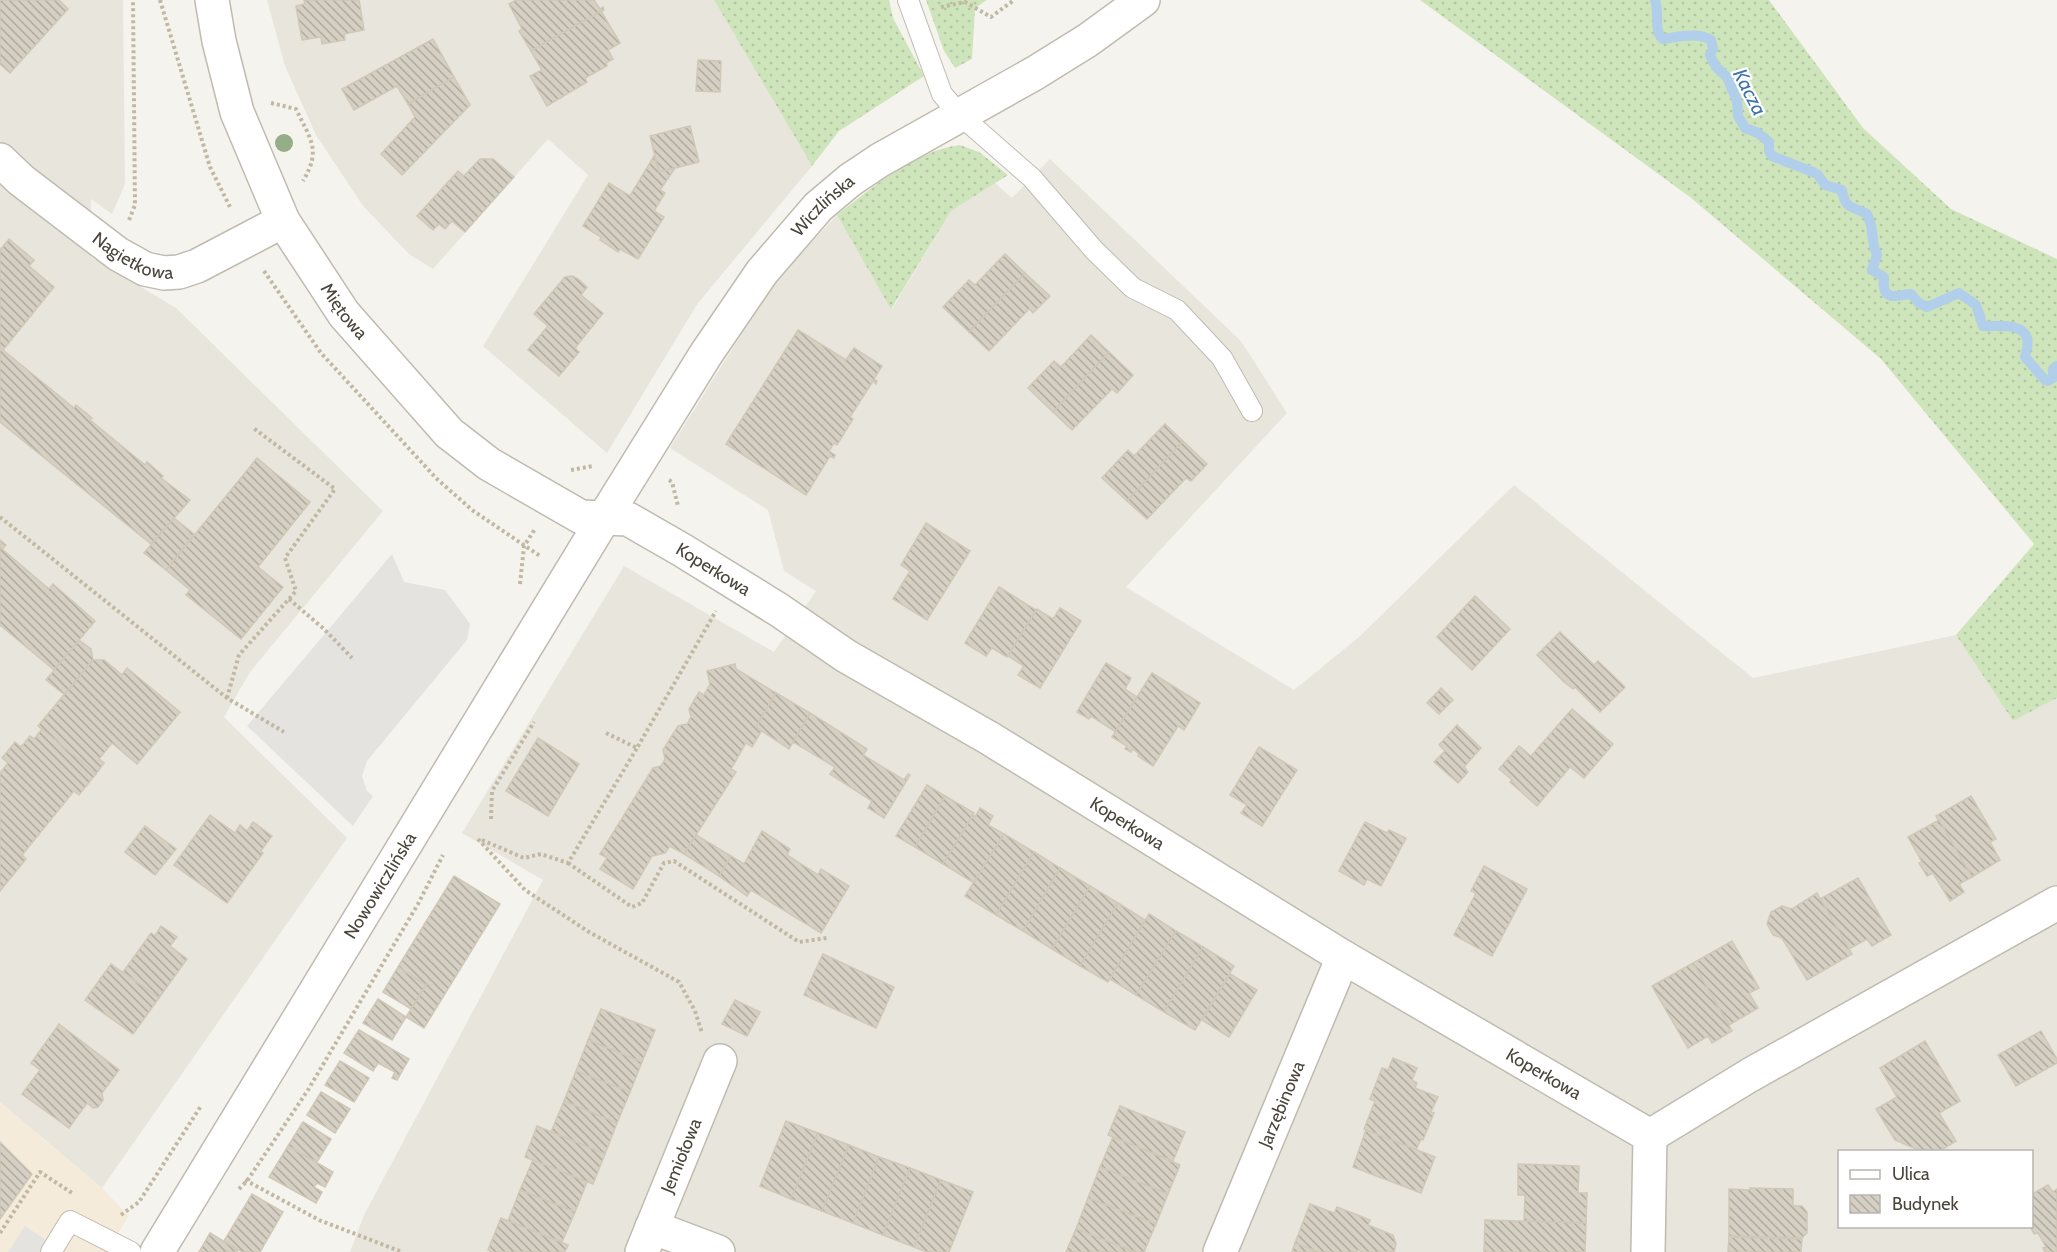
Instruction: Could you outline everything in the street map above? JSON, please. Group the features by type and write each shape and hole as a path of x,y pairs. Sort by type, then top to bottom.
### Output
{"street":[{"name":"Miętowa","path":"212,0 219,41 237,112 283,221 344,314 449,433 489,464 581,517 604,518"},
{"name":"Wiczlińska","path":"604,518 706,354 762,272 818,207 850,180 880,160 1009,89 1088,40 1143,0"},
{"name":"Nagietkowa","path":"11,170 118,254 145,269 164,273 179,272 197,266 283,221"},
{"name":"Koperkowa","path":"604,518 628,519 682,550 779,610 846,656 990,738 1344,957 1650,1137"},
{"name":"Nowowiczlińska","path":"157,1252 604,518"},
{"path":"1648,1252 1650,1137 1750,1075 2057,903"},
{"name":"Jarzębinowa","path":"1221,1252 1344,957"},
{"name":"Jemiołowa","path":"647,1240 720,1060"},
{"path":"647,1240 718,1252"}],"lane":[{"path":"912,9 942,94 960,115 1032,178 1094,250 1133,288 1177,310 1222,358 1252,411"},
{"path":"51,1252 70,1221 131,1252"}],"path":[{"path":"118,254 135,206 133,0"},
{"path":"912,9 964,2 991,17 1014,0"},
{"path":"265,102 296,109 314,147 314,158 299,189"},
{"path":"227,698 239,655 296,591 285,558 334,489 252,427"},
{"path":"562,469 572,470 599,465"},
{"path":"672,482 678,506"},
{"path":"0,518 227,698 284,732"},
{"path":"289,599 324,629 352,658"},
{"path":"568,862 713,615"},
{"path":"491,819 492,791 534,722"},
{"path":"606,733 637,748"},
{"path":"720,1060 706,1047 695,1011 679,982 589,932 525,890 478,839 524,858 541,854 568,862 632,907 642,903 664,863 674,861 799,942 827,939"},
{"path":"232,1196 247,1181 308,1090 418,904 444,854"},
{"path":"212,1160 319,1220 402,1252"}],"shaded area":[{"path":"0,0 123,0 125,184 112,214 91,199 91,257 176,308 383,511 250,672 224,717 347,838 102,1188 0,1102"},
{"path":"267,0 714,0 812,166 698,303 607,453 483,346 588,175 548,139 433,269 409,254 363,206 316,135 285,66"},
{"path":"1050,159 1241,341 1287,413 1126,587 1294,690 1359,637 1514,485 1753,678 1956,635 2013,721 2057,698 2057,1252 350,1252 364,1215 543,880 462,833 624,566 774,652 816,591 784,571 768,510 670,448 775,281 837,215 892,309 951,211 995,183 1012,198"},
{"path":"392,554 404,582 445,590 470,624 467,640 367,761 362,776 367,791 373,796 353,826 247,726"},
{"path":"0,1102 102,1188 129,1216 106,1252 0,1252"},
{"path":"25,1226 63,1252 8,1252"}],"green space":[{"path":"714,0 889,0 893,18 924,76 839,131 812,166"},
{"path":"926,0 987,0 975,8 972,59 955,68 944,51"},
{"path":"1420,0 1769,0 1863,128 1951,209 2057,259 2057,698 2013,721 1956,635 2034,544 1881,359 1690,197"},
{"path":"960,145 979,152 1008,175 951,211 891,309 837,215 894,172 926,155"}],"building":[{"path":"0,0 59,0 68,9 10,73 0,64"},
{"path":"304,0 359,0 364,30 344,34 345,40 322,44 321,37 302,40 296,6 305,4"},
{"path":"516,0 594,0 600,9 603,7 604,10 531,51 519,31 522,29 509,4"},
{"path":"601,11 620,43 608,50 613,59 606,63 607,66 585,78 587,82 547,106 530,76 542,70 531,51"},
{"path":"433,39 454,77 408,104 397,86 354,110 342,89"},
{"path":"698,60 721,61 720,92 696,91"},
{"path":"454,77 470,105 402,175 381,154 415,117 408,104"},
{"path":"690,126 699,162 659,172 650,136"},
{"path":"654,156 659,172 675,168 660,190 665,193 654,211 664,217 638,259 620,249 618,252 600,240 601,237 583,226 609,183 630,196"},
{"path":"480,159 493,159 514,177 465,232 452,221 445,229 439,224 433,230 417,216 458,171 464,176"},
{"path":"9,239 34,260 29,266 54,287 3,350 74,408 76,405 85,412 92,418 90,420 145,465 147,462 163,476 161,478 190,500 151,544 0,422 0,250"},
{"path":"1005,254 1025,273 969,332 943,307 969,280 975,285"},
{"path":"1025,273 1050,296 1033,313 1029,309 989,351 969,332"},
{"path":"572,276 587,287 581,295 603,313 575,348 579,352 559,376 528,350 548,326 534,314 565,277"},
{"path":"798,330 846,360 854,348 882,366 874,379 877,381 876,384 873,381 850,417 853,419 837,445 834,443 829,451 835,455 834,458 830,456 806,495 726,444"},
{"path":"1091,335 1109,352 1053,412 1028,388 1054,361 1061,367"},
{"path":"1109,352 1133,375 1117,393 1112,389 1072,430 1053,412"},
{"path":"1165,424 1183,441 1127,501 1102,478 1128,450 1134,456"},
{"path":"1183,441 1207,464 1191,481 1186,478 1147,519 1127,501"},
{"path":"257,458 310,502 258,567 283,587 241,639 186,595 190,590 166,570"},
{"path":"174,518 194,534 166,570 144,553"},
{"path":"926,523 970,551 927,620 893,599 910,571 901,565"},
{"path":"0,540 6,545 2,549 49,589 53,584 95,621 54,670 0,625"},
{"path":"999,587 1036,610 1007,657 992,648 986,656 965,643"},
{"path":"1475,596 1510,629 1472,670 1437,637"},
{"path":"1060,608 1081,621 1040,688 1018,675 1024,666 1008,656 1037,609 1053,619"},
{"path":"1560,632 1594,665 1598,661 1625,687 1600,712 1575,687 1573,689 1563,681 1537,655"},
{"path":"79,640 91,649 93,660 65,695 46,680"},
{"path":"93,660 104,660 122,675 127,668 180,712 137,764 112,743 99,759 104,763 96,774 38,726"},
{"path":"1106,663 1131,678 1125,689 1137,697 1116,732 1091,716 1089,719 1077,712"},
{"path":"735,664 736,669 776,693 756,727 762,730 752,747 746,743 731,769 736,772 684,854 670,846 665,853 652,856 633,889 600,869 607,858 600,854 653,768 661,766 665,759 663,750 678,726 687,724 691,717 689,709 699,692 704,695 710,684 707,671"},
{"path":"1152,673 1200,703 1184,730 1178,726 1153,766 1138,756 1139,754 1133,749 1131,752 1125,749 1127,746 1112,737"},
{"path":"1441,688 1453,700 1439,714 1427,703"},
{"path":"776,693 810,713 789,749 756,727"},
{"path":"1572,709 1613,744 1584,778 1570,767 1537,806 1499,769 1519,746 1531,756"},
{"path":"810,713 867,749 863,755 904,780 908,774 910,775 884,818 868,808 872,801 830,774 835,767 793,742"},
{"path":"1457,725 1481,748 1464,767 1468,772 1458,783 1434,762 1445,751 1439,745"},
{"path":"42,729 96,774 79,795 74,791 22,855 26,859 0,891 0,773 8,763 2,758 15,742 21,747 30,736 34,739"},
{"path":"538,738 579,764 548,816 506,791"},
{"path":"1259,747 1297,770 1262,826 1241,813 1247,805 1230,795"},
{"path":"927,785 945,796 915,847 896,836"},
{"path":"945,796 974,813 943,864 915,847"},
{"path":"1971,796 1996,839 1990,842 2000,860 1972,877 1936,816"},
{"path":"980,808 993,816 988,825 1004,834 974,883 943,864 973,815 975,817"},
{"path":"210,815 235,833 240,825 247,831 253,822 272,836 260,852 263,853 227,903 174,865"},
{"path":"1939,820 1972,877 1959,884 1964,892 1950,901 1933,873 1927,876 1908,837"},
{"path":"1365,822 1387,833 1389,830 1406,838 1381,886 1367,879 1364,885 1339,871"},
{"path":"145,826 176,849 155,875 125,852"},
{"path":"762,831 790,849 787,855 818,875 821,869 849,886 821,933 751,890 747,896 719,876 731,856 744,864"},
{"path":"1004,834 1034,852 996,915 965,896"},
{"path":"696,835 731,856 719,876 684,854"},
{"path":"1034,852 1060,868 1023,931 996,915"},
{"path":"1484,866 1527,889 1492,956 1454,935 1476,893 1471,891"},
{"path":"1060,868 1090,886 1052,949 1023,931"},
{"path":"454,876 500,904 424,1028 406,1017 426,985 398,967"},
{"path":"1858,878 1891,935 1872,946 1867,939 1849,949 1820,899"},
{"path":"1090,886 1118,903 1080,966 1052,949"},
{"path":"1817,893 1852,954 1807,980 1782,938 1773,935 1767,924 1771,912 1782,906 1792,909"},
{"path":"1118,903 1145,920 1108,982 1080,966"},
{"path":"1149,914 1176,931 1136,995 1110,979"},
{"path":"161,926 177,937 170,946 187,959 159,998 123,972 151,933 155,936"},
{"path":"1176,931 1203,947 1164,1012 1136,995"},
{"path":"1732,941 1759,988 1749,993 1758,1008 1729,1025 1693,963"},
{"path":"1203,947 1234,966 1195,1030 1164,1012"},
{"path":"823,954 894,987 876,1028 804,995"},
{"path":"1693,963 1732,1031 1712,1043 1708,1036 1688,1048 1652,986"},
{"path":"111,964 159,998 133,1034 85,1000"},
{"path":"398,967 426,985 411,1009 383,992"},
{"path":"1230,974 1257,990 1229,1037 1202,1020"},
{"path":"378,999 406,1017 392,1040 363,1023"},
{"path":"735,1000 760,1012 747,1036 722,1024"},
{"path":"601,1009 655,1030 642,1062 588,1040"},
{"path":"59,1024 119,1070 102,1093 103,1100 98,1107 93,1108 87,1103 69,1128 22,1094 40,1070 31,1063"},
{"path":"359,1030 409,1059 397,1080 392,1078 395,1072 378,1063 373,1071 344,1053"},
{"path":"2041,1031 2057,1063 2016,1086 1998,1055"},
{"path":"588,1040 642,1062 630,1092 576,1071"},
{"path":"1925,1041 1960,1101 1939,1113 1956,1141 1941,1150 1918,1150 1895,1140 1876,1109 1897,1097 1880,1068"},
{"path":"1393,1058 1417,1068 1412,1080 1417,1083 1415,1088 1438,1097 1423,1140 1421,1139 1416,1150 1364,1129 1375,1101 1370,1099 1382,1068 1388,1070"},
{"path":"340,1061 369,1078 354,1102 325,1085"},
{"path":"576,1071 630,1092 617,1123 564,1101"},
{"path":"321,1092 350,1109 335,1133 307,1115"},
{"path":"564,1101 617,1123 605,1154 551,1132"},
{"path":"1120,1106 1185,1132 1173,1161 1108,1135"},
{"path":"786,1121 818,1133 791,1199 760,1186"},
{"path":"303,1122 331,1139 317,1162 288,1146"},
{"path":"537,1126 605,1154 593,1184 525,1157"},
{"path":"1366,1130 1435,1157 1421,1193 1353,1167"},
{"path":"818,1133 849,1145 822,1211 791,1199"},
{"path":"1113,1137 1180,1165 1168,1194 1100,1167"},
{"path":"0,1142 32,1174 0,1219"},
{"path":"849,1145 879,1157 853,1223 822,1211"},
{"path":"288,1146 333,1172 325,1187 317,1183 314,1187 322,1192 316,1203 269,1177"},
{"path":"879,1157 910,1168 883,1235 853,1223"},
{"path":"533,1160 587,1182 575,1212 520,1190"},
{"path":"1518,1164 1579,1166 1578,1193 1587,1193 1586,1223 1524,1221 1525,1195 1518,1195"},
{"path":"1100,1167 1168,1194 1156,1224 1088,1198"},
{"path":"910,1168 941,1180 914,1247 883,1235"},
{"path":"941,1180 973,1192 949,1252 927,1252 914,1247"},
{"path":"2048,1185 2053,1192 2057,1189 2057,1252 2045,1252 2043,1248 2046,1247 2038,1233 2034,1234 2031,1228 2033,1228 2033,1193"},
{"path":"1750,1188 1793,1189 1793,1206 1802,1206 1807,1212 1807,1233 1802,1238 1729,1236 1729,1189 1750,1190"},
{"path":"520,1190 575,1212 562,1242 508,1221"},
{"path":"252,1194 283,1212 260,1252 242,1252 224,1241"},
{"path":"1088,1198 1156,1224 1144,1252 1135,1252 1076,1229"},
{"path":"1310,1204 1334,1213 1337,1207 1370,1220 1368,1225 1393,1235 1396,1244 1394,1252 1358,1250 1357,1252 1318,1252 1295,1243"},
{"path":"501,1218 568,1245 565,1252 492,1252 488,1250"},
{"path":"1485,1220 1586,1223 1585,1252 1484,1252"},
{"path":"1076,1229 1135,1252 1066,1252"},
{"path":"210,1233 238,1250 237,1252 199,1252"},
{"path":"1729,1237 1802,1239 1801,1252 1728,1252"},
{"path":"1295,1243 1318,1252 1292,1252"}],"waterway":[{"name":"Kacza","path":"1655,0 1658,32 1663,39 1694,36 1711,40 1713,49 1710,55 1716,67 1727,77 1737,101 1738,116 1745,128 1758,133 1769,142 1769,151 1772,156 1818,175 1825,185 1842,190 1845,201 1850,206 1867,214 1877,255 1872,270 1884,277 1885,292 1891,296 1911,294 1919,303 1927,307 1959,293 1976,305 1983,326 2014,327 2024,333 2028,343 2025,357 2045,380 2053,378 2053,369 2057,366"}]}
